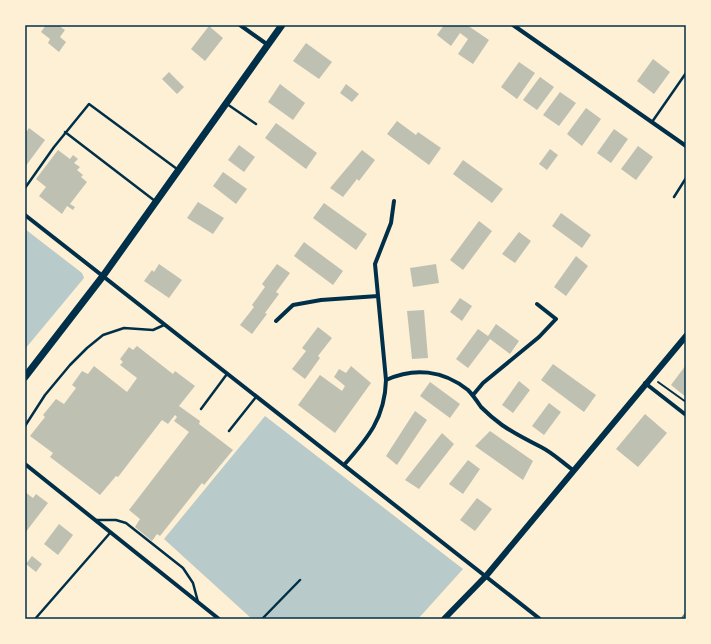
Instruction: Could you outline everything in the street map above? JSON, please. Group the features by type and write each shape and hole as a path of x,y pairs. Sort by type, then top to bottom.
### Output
{"main road":[{"path":"25,377 103,276 282,25"}],"street":[{"path":"240,25 268,45"},
{"path":"513,25 686,146"},
{"path":"344,465 363,444 377,422 386,398 386,380 375,264 391,223 394,201"},
{"path":"25,215 540,619"},
{"path":"276,321 293,305 321,300 378,296"},
{"path":"473,395 483,383 539,338 556,319 537,304"},
{"path":"444,619 486,576 686,336"},
{"path":"386,380 398,375 410,373 435,372 452,379 473,395 482,407 501,424 520,438 543,448 573,470"},
{"path":"646,383 686,415"},
{"path":"25,464 219,619"}],"lane":[{"path":"652,122 686,73"},
{"path":"227,103 256,124"},
{"path":"25,188 65,132 89,104 179,171"},
{"path":"65,132 157,202"},
{"path":"674,197 686,178"},
{"path":"25,426 45,395 70,365 103,335 124,328 153,330 165,324"},
{"path":"201,409 228,374"},
{"path":"229,431 257,396"},
{"path":"96,520 116,520 126,523 183,568 193,583 198,602"},
{"path":"35,619 111,532"},
{"path":"262,619 300,580"}],"shaded area":[{"path":"25,229 82,273 84,278 25,349"},
{"path":"265,416 463,569 418,619 252,619 164,539"}],"building":[{"path":"46,25 58,25 65,30 60,37 66,42 59,52 48,43 50,39 41,32"},
{"path":"444,25 467,25 489,40 473,64 458,54 468,39 460,33 451,46 437,35"},
{"path":"209,26 223,38 205,61 191,49"},
{"path":"306,43 332,62 319,79 293,61"},
{"path":"653,59 670,72 654,94 637,81"},
{"path":"519,62 535,73 517,99 501,87"},
{"path":"169,72 184,87 177,94 162,79"},
{"path":"540,77 554,87 537,110 523,100"},
{"path":"280,84 305,103 293,120 268,102"},
{"path":"346,84 359,94 352,102 340,93"},
{"path":"560,92 576,103 559,126 543,115"},
{"path":"586,108 601,119 582,146 567,134"},
{"path":"397,121 416,135 418,132 441,148 429,165 387,134"},
{"path":"276,123 317,153 306,169 265,138"},
{"path":"29,128 45,140 25,167 25,134"},
{"path":"614,129 628,139 611,163 597,153"},
{"path":"239,145 255,157 244,172 228,160"},
{"path":"638,146 653,157 636,180 621,169"},
{"path":"550,149 558,155 547,170 539,164"},
{"path":"58,150 70,159 73,155 78,159 74,163 80,167 77,170 83,175 81,177 87,182 70,204 75,207 73,210 67,206 62,214 39,196 46,187 36,179"},
{"path":"362,150 375,160 359,181 357,179 343,197 330,188"},
{"path":"463,160 503,189 492,203 453,174"},
{"path":"223,172 247,189 236,204 213,186"},
{"path":"198,202 224,218 213,234 187,218"},
{"path":"324,203 367,234 356,250 313,218"},
{"path":"561,213 591,235 582,248 552,226"},
{"path":"479,221 492,231 463,270 450,260"},
{"path":"519,232 531,241 515,263 502,254"},
{"path":"304,242 343,271 333,285 294,256"},
{"path":"576,256 588,266 566,296 554,287"},
{"path":"159,264 182,280 169,298 144,281 152,270 154,272"},
{"path":"277,264 290,273 276,292 279,294 265,313 267,314 252,334 240,325 254,307 252,305 265,287 262,284"},
{"path":"436,264 439,283 413,287 410,268"},
{"path":"460,298 472,306 462,321 450,312"},
{"path":"424,310 428,358 412,359 407,311"},
{"path":"496,324 519,341 510,354 490,339 468,368 456,359 478,329 488,336"},
{"path":"318,327 332,338 318,356 320,358 305,379 292,369 306,351 302,348"},
{"path":"137,346 173,374 175,371 195,386 179,406 200,421 199,424 233,450 204,485 202,483 160,536 157,534 152,541 135,527 140,519 129,510 189,432 174,421 177,417 175,415 168,424 162,420 118,477 116,476 100,495 50,457 53,453 30,436 45,417 43,415 56,399 64,404 76,388 72,385 82,371 88,374 94,366 127,392 137,378 120,365 123,362 120,359 129,347 133,350"},
{"path":"553,364 596,395 584,412 541,380"},
{"path":"686,365 686,397 671,385"},
{"path":"351,366 371,383 335,433 298,405 320,375 342,391 345,386 334,377 339,369 346,373"},
{"path":"519,381 530,390 513,413 502,405"},
{"path":"430,382 460,404 450,418 420,396"},
{"path":"549,403 561,412 544,435 532,426"},
{"path":"415,411 427,420 397,465 386,456"},
{"path":"645,414 667,433 638,467 616,449"},
{"path":"490,431 533,461 523,480 475,446"},
{"path":"442,433 454,444 419,489 405,480"},
{"path":"468,460 480,469 463,494 449,484"},
{"path":"25,492 33,498 36,494 48,503 25,533"},
{"path":"477,498 492,509 475,531 460,520"},
{"path":"59,524 73,535 58,555 44,544"},
{"path":"32,556 42,564 36,572 26,564"}],"railway":[{"path":"682,619 686,614"}]}
